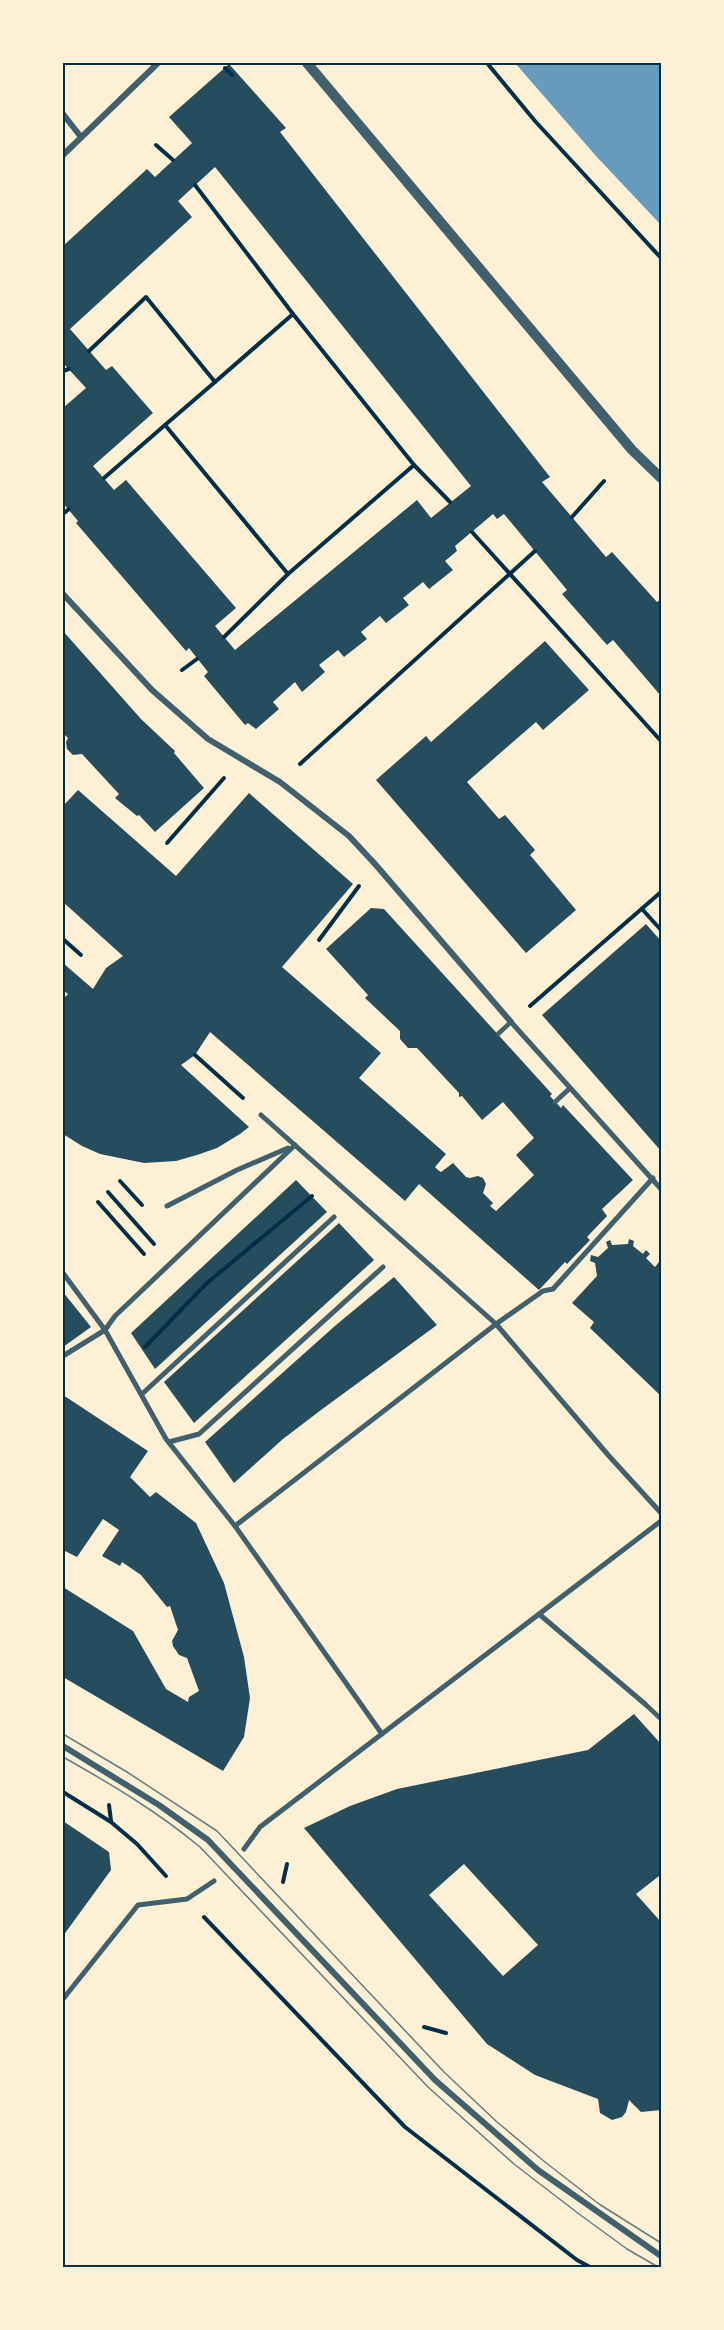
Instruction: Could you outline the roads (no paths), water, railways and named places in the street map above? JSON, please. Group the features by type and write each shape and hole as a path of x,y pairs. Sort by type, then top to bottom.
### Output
{"street":[{"path":"63,155 158,63"},
{"path":"307,63 632,450 661,478"},
{"path":"63,114 81,137"},
{"path":"63,594 152,690 175,711 208,739 280,782 331,821 369,857 569,1089 661,1189"},
{"path":"555,1102 569,1089"},
{"path":"261,1114 496,1324 661,1513"},
{"path":"166,1206 237,1170 295,1145"},
{"path":"63,1356 105,1330 115,1316 295,1145"},
{"path":"235,1526 496,1324 543,1291 553,1289 653,1178"},
{"path":"142,1394 334,1217"},
{"path":"169,1442 199,1434 383,1267"},
{"path":"63,1273 105,1330 169,1442 235,1526 382,1734"},
{"path":"244,1849 260,1827 661,1521"},
{"path":"539,1614 645,1704"},
{"path":"63,1746 159,1805 208,1840 435,2080 538,2170 661,2256"},
{"path":"63,1999 138,1905 187,1899 214,1881"}],"lane":[{"path":"498,1034 511,1022"},
{"path":"645,1704 661,1719"}],"water":[{"path":"515,63 661,63 661,225 596,156"}],"tram line":[{"path":"63,1734 127,1772 217,1831 444,2072 497,2122 599,2204 661,2243"},
{"path":"63,1757 134,1799 200,1847 428,2087 514,2164 627,2249 658,2267"}]}
